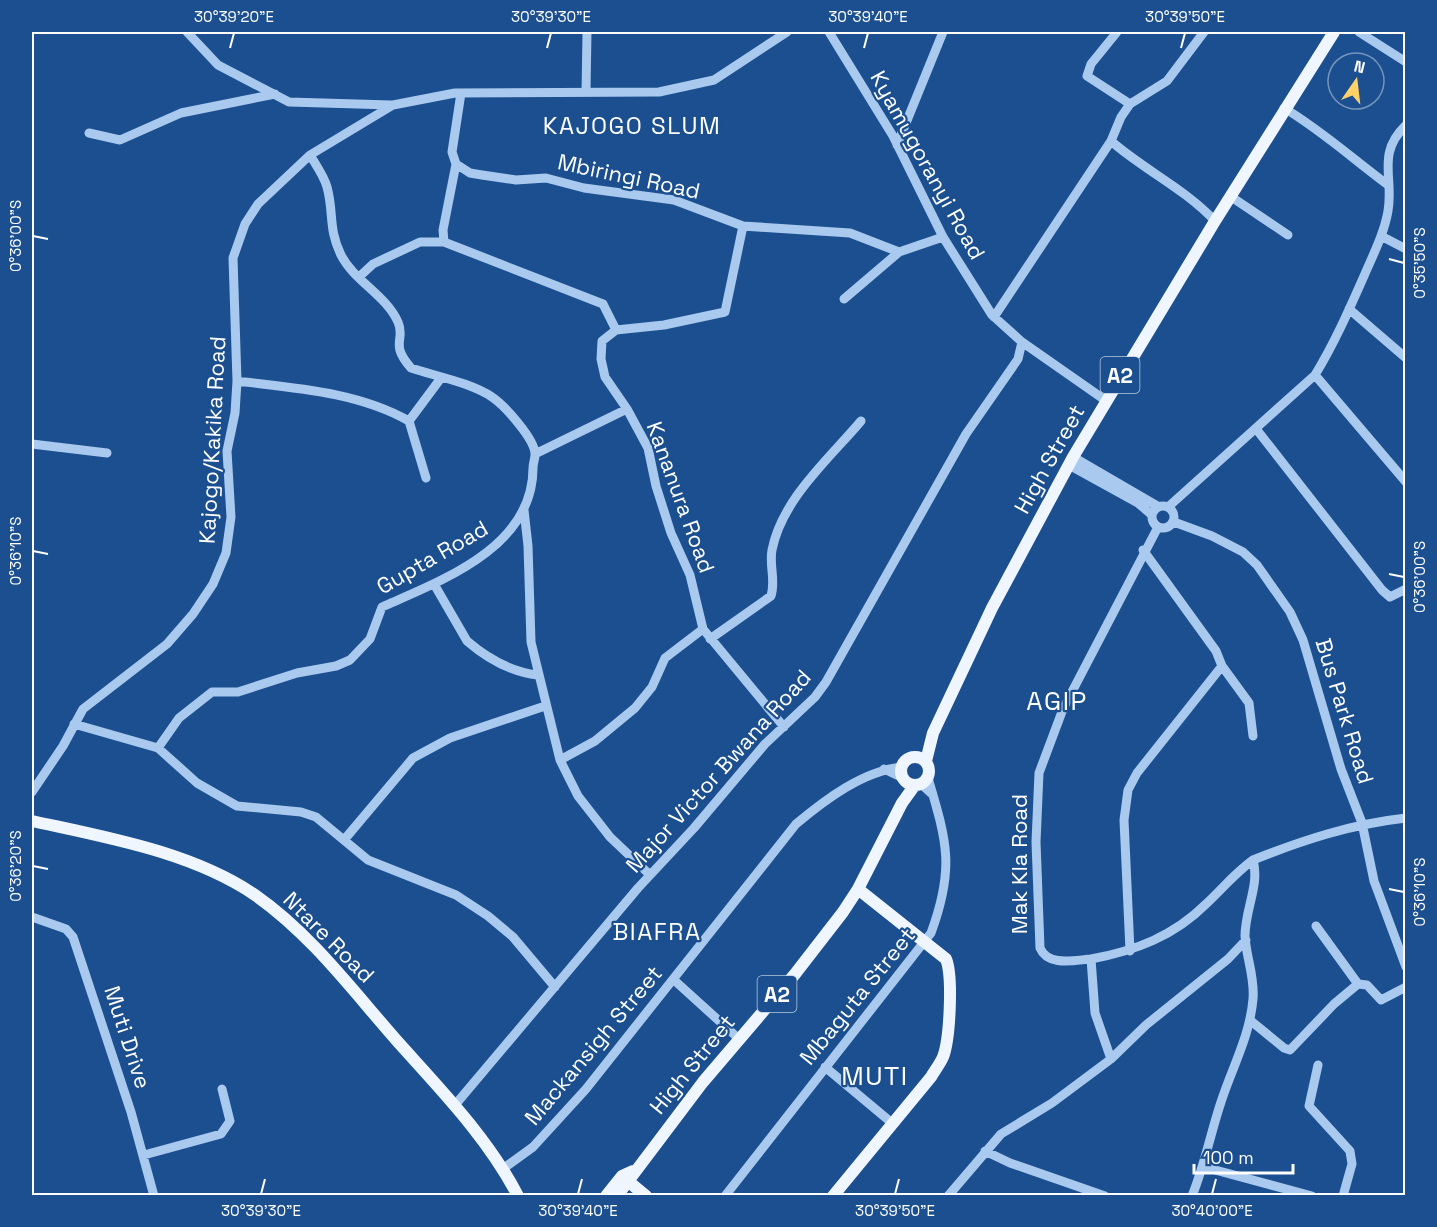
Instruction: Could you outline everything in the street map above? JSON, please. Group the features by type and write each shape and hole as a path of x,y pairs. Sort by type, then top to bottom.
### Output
{"main road":[{"name":"High Street","path":"606,1196 628,1176 738,1038 795,974 858,889 902,803 912,776 992,608 1071,461 1105,400 1215,220 1334,32"},
{"name":"High Street","path":"912,776 926,761 933,733"},
{"name":"Ntare Road","path":"32,821 142,845 194,864 254,894 285,918 318,950 455,1105 504,1168 518,1196"},
{"path":"833,1196 931,1077 945,1050 948,963 927,941 858,889"},
{"name":"High Street","path":"617,1196 628,1176"},
{"path":"628,1176 646,1196"}],"street":[{"path":"187,32 218,66 290,102 393,105"},
{"path":"586,92 587,32"},
{"name":"Kajogo/Kakika Road","path":"32,792 91,701 167,644 193,614 213,584 226,553 230,535 231,495 227,451 235,412 237,381 233,258 245,224 258,204 310,154 393,105 461,93 655,92 706,83 787,32"},
{"name":"Kyamugoranyi Road","path":"829,32 897,145 943,237 994,317 1022,342 1105,400"},
{"path":"897,145 943,32"},
{"path":"1117,32 1091,64 1087,76 1130,104"},
{"path":"994,317 1111,141 1121,117 1130,104 1167,81 1204,32"},
{"path":"1359,32 1406,62"},
{"path":"444,242 443,230 456,164 452,152 461,93"},
{"path":"89,133 120,140 181,113 275,94"},
{"path":"1284,108 1314,126 1349,156 1388,184"},
{"path":"1071,461 1159,510 1174,513 1174,522 1167,528 1158,527 1154,523 1159,510 1257,430 1315,375 1349,309 1381,236 1388,212 1386,163 1397,133 1406,124"},
{"path":"1111,141 1144,168 1186,194 1215,220"},
{"path":"310,154 327,186 331,230 341,255 358,277 394,314 399,324 398,349 411,368 493,397 512,413 535,454 627,409"},
{"name":"Mbiringi Road","path":"456,164 470,173 482,175 516,180 546,178 584,188 674,200 743,226 850,233 899,252"},
{"path":"1230,196 1288,235"},
{"path":"358,277 373,264 420,242 444,242 603,304 616,330 664,325 725,312 743,226"},
{"path":"1381,236 1406,249"},
{"path":"844,299 899,252 943,237"},
{"path":"1349,309 1406,358"},
{"name":"Kananura Road","path":"616,330 602,341 601,359 605,377 627,409 648,448 656,486 671,533 690,575 704,629 784,727"},
{"name":"Major Victor Bwana Road","path":"455,1105 650,874 784,727 815,697 831,675 966,434 1018,359 1022,342"},
{"path":"1315,375 1406,482"},
{"path":"409,421 441,378"},
{"path":"237,381 361,401 387,408 409,421 426,478"},
{"path":"710,639 771,596 774,586 772,550 790,508 805,486 861,421"},
{"path":"1257,430 1387,596 1394,597 1406,589"},
{"path":"32,444 107,453"},
{"name":"Gupta Road","path":"158,748 179,718 212,692 238,692 297,673 336,666 350,660 370,639 382,607 434,584 485,553 507,536 524,510 530,492 535,454"},
{"path":"524,510 528,546 531,642 560,760 578,796 610,837 650,874"},
{"name":"Bus Park Road","path":"1174,522 1212,536 1243,552 1257,565 1290,612 1303,640 1341,769 1362,823 1374,881 1406,967"},
{"name":"Mak Kla Road","path":"1091,959 1059,961 1042,954 1040,948 1036,842 1039,773 1064,709 1143,550 1158,527"},
{"path":"1143,550 1216,651 1222,666 1248,703 1253,736"},
{"path":"434,584 467,641 508,669 538,675"},
{"path":"560,760 595,741 622,719 652,687 665,658 704,629"},
{"path":"1130,951 1124,820 1128,790 1137,773 1222,666"},
{"path":"344,840 413,758 450,738 545,706"},
{"path":"74,724 158,748 197,783 237,806 301,812 316,817 368,860 456,895 488,916 513,937 555,987"},
{"name":"Mackansigh Street","path":"504,1168 533,1147 568,1108 674,980 796,824 832,798 884,769 912,776"},
{"name":"Mbaguta Street","path":"724,1196 927,941 939,912 948,867 945,838 933,795 912,776"},
{"path":"1111,1059 1095,1013 1091,959 1130,951 1180,926 1253,860 1286,846 1362,823 1406,818"},
{"path":"1192,1196 1204,1167 1222,1100 1251,1021 1254,977 1246,940 1252,887 1257,875 1253,860"},
{"name":"Muti Drive","path":"32,916 66,928 74,937 144,1155 154,1196"},
{"path":"1316,926 1358,984"},
{"path":"948,1196 1001,1134 1052,1103 1111,1059 1146,1024 1228,959 1246,940"},
{"path":"674,980 738,1038"},
{"path":"1251,1021 1284,1048 1290,1050 1358,984 1367,985 1381,1000 1406,987"},
{"path":"1318,1065 1309,1106 1350,1151 1352,1164 1343,1196"},
{"path":"825,1067 892,1123"},
{"path":"144,1155 221,1134 230,1120 222,1089"},
{"path":"985,1150 1011,1163 1105,1196"},
{"path":"1204,1167 1312,1196"}],"district":[{"name":"KAJOGO SLUM","path":"632,125"},
{"name":"AGIP","path":"1057,701"},
{"name":"BIAFRA","path":"657,931"},
{"name":"MUTI","path":"875,1076"}]}
